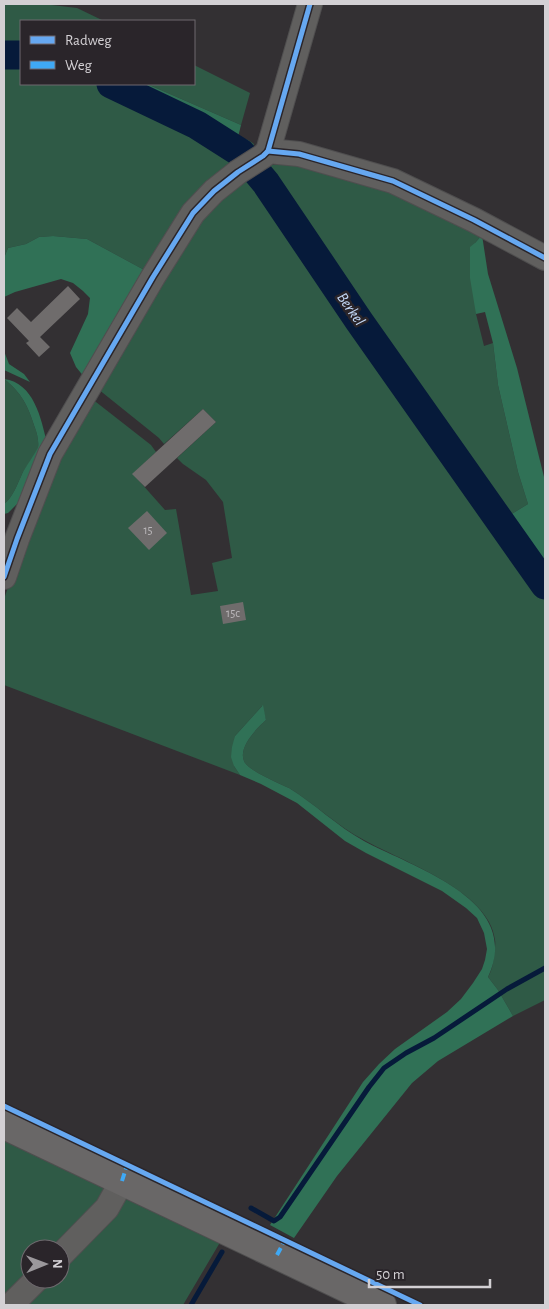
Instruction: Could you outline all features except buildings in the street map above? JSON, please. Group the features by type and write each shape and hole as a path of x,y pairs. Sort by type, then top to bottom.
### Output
{"main road":[{"path":"4,1125 382,1305"}],"street":[{"path":"266,154 310,4"},
{"path":"4,577 50,454 152,277 192,213 214,191 238,172 266,154 299,154 393,181 474,220 545,258"},
{"path":"70,1246 107,1208 122,1181"},
{"path":"11,1305 27,1289"}],"green space":[{"path":"4,4 43,4 77,8 102,20 20,20 20,51 4,52"},
{"path":"4,58 20,59 20,85 106,85 197,131 233,154 240,161 148,272 87,239 53,236 39,237 26,244 8,248 4,258"},
{"path":"195,66 250,93 241,125 149,85 195,85"},
{"path":"126,85 138,85 248,140 254,144 250,154 206,125"},
{"path":"138,85 149,85 241,125 238,137"},
{"path":"292,163 373,184 482,235 475,243 476,314 484,346 493,343 498,385 518,472 528,504 510,515 545,565 545,578 261,169 270,165"},
{"path":"251,175 545,594 545,1000 513,1016 488,977 493,964 495,940 489,922 478,907 442,879 354,834 289,788 246,765 243,756 246,744 266,720 262,706 235,736 234,766 240,775 4,685 4,599 56,462 91,402 96,402 151,445 156,452 133,474 165,510 176,509 191,595 218,591 212,563 232,558 223,502 206,480 177,458 216,422 203,409 164,444 98,389 199,217"},
{"path":"482,235 488,274 517,368 545,481 545,565 510,515 528,504 518,472 498,385 493,343 485,312 476,314 470,278 470,247"},
{"path":"53,236 87,239 148,272 85,378 76,367 70,353 88,314 90,298 83,291 73,283 61,279 4,297 4,258 8,248 26,244 39,237"},
{"path":"4,351 9,364 24,374 30,382 4,370"},
{"path":"4,379 20,395 27,407 36,432 38,445 36,453 4,504"},
{"path":"4,379 23,387 29,394 39,413 47,443 19,502 8,513 4,514 4,504 12,494 23,471 35,453 38,447 38,440 27,407 20,395"},
{"path":"263,705 266,720 246,744 243,756 246,765 289,788 364,841 435,876 458,890 478,907 491,927 495,950 488,977 513,1016 438,1061 412,1083 337,1176 294,1238 270,1225 363,1082 395,1049 447,1012 461,999 482,969 487,949 484,933 477,918 442,891 345,841 297,803 240,775 231,757 235,736"},
{"path":"4,1135 114,1185 62,1239 20,1239 20,1281 4,1298"},
{"path":"128,1192 222,1239 183,1305 17,1305 33,1289 70,1289 70,1252"}],"waterway":[{"name":"Berkel","path":"4,55 20,55"},
{"name":"Berkel","path":"113,85 197,125 241,153 266,183 359,321 545,585"},
{"path":"251,1208 274,1221 280,1217 384,1068 406,1053 434,1038 507,989 545,968"},
{"path":"191,1305 222,1252"}],"marked path":[{"path":"122,1181 127,1165"},
{"path":"277,1255 285,1240"}],"cycle path":[{"path":"4,577 50,454 153,277 193,213 214,191 268,151 310,4"},
{"path":"268,151 299,154 393,181 474,220 545,258"},
{"path":"4,1106 420,1305"}]}
